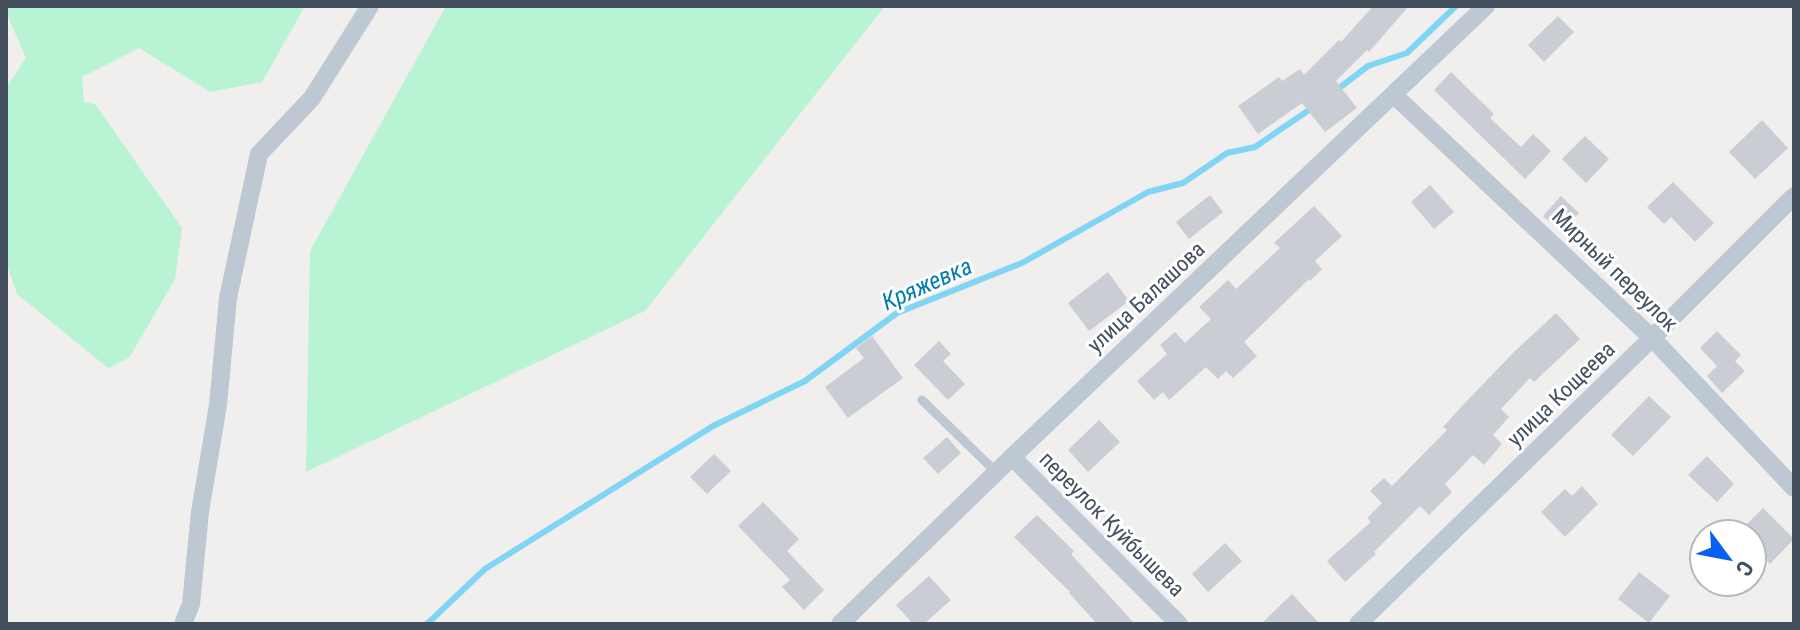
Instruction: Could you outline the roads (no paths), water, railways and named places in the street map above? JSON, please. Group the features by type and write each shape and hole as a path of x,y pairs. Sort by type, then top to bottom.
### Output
{"street":[{"path":"183,624 191,604 200,512 218,405 228,298 259,154 312,98 370,6"},
{"name":"улица Балашова","path":"840,624 1486,6"},
{"name":"Мирный переулок","path":"1394,95 1652,338 1794,488"},
{"name":"улица Кощеева","path":"1358,624 1794,196"},
{"name":"переулок Куйбышева","path":"1012,457 1179,624"}],"lane":[{"path":"922,400 996,472"}],"waterway":[{"name":"Кряжевка","path":"1334,92 1368,66 1407,53 1456,6"},
{"name":"Кряжевка","path":"427,624 485,569 713,426 805,381 897,313 1022,263 1148,192 1183,183 1227,153 1255,147 1312,108"}]}
